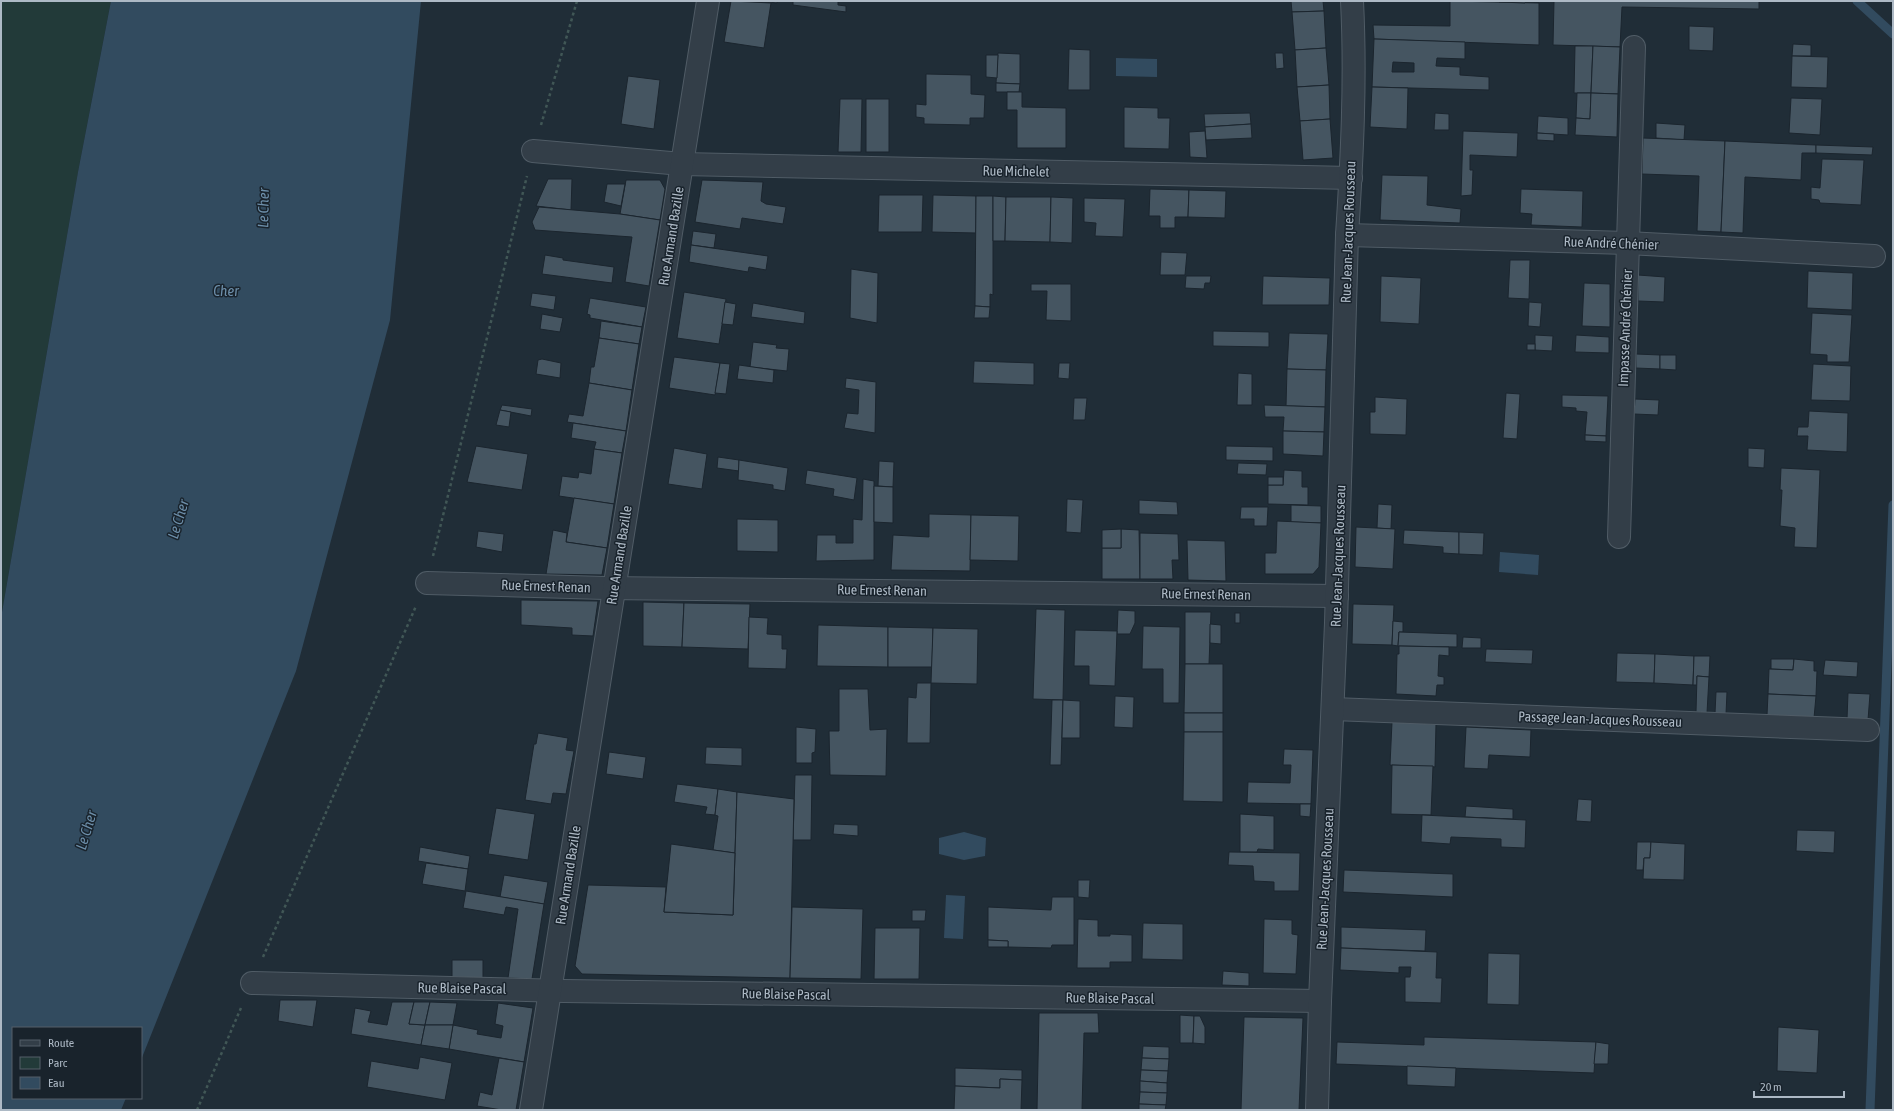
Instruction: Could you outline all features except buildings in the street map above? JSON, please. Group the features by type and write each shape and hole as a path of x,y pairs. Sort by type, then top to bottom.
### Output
{"street":[{"name":"Rue Armand Bazille","path":"531,1110 708,1"},
{"name":"Rue Jean-Jacques Rousseau","path":"1318,1110 1320,1001 1333,709 1350,178 1353,30 1352,1"},
{"name":"Impasse André Chénier","path":"1619,537 1634,47"},
{"name":"Rue Michelet","path":"533,151 682,164 1350,178"},
{"name":"Rue André Chénier","path":"1347,235 1627,243 1874,256"},
{"name":"Rue Ernest Renan","path":"427,583 614,587 1337,596"},
{"name":"Passage Jean-Jacques Rousseau","path":"1333,709 1868,730"},
{"name":"Rue Blaise Pascal","path":"252,983 550,990 1320,1001"}],"green space":[{"path":"1,1 111,1 78,172 1,618"}],"water":[{"name":"Cher","path":"111,1 421,1 390,320 296,671 142,1057 142,1027 12,1027 12,1099 126,1099 121,1110 1,1110 1,618 78,172"},
{"path":"1116,58 1157,59 1157,77 1116,76"},
{"path":"1500,552 1539,555 1538,575 1499,572"},
{"path":"964,832 986,838 985,856 964,860 939,854 939,838"},
{"path":"946,895 965,896 963,939 944,938"}],"waterway":[{"path":"1857,1 1893,34"},
{"path":"1870,1110 1893,505"}],"water label":[{"name":"Le Cher","path":"263,208"},
{"name":"Le Cher","path":"178,519"},
{"name":"Le Cher","path":"86,830"}]}
